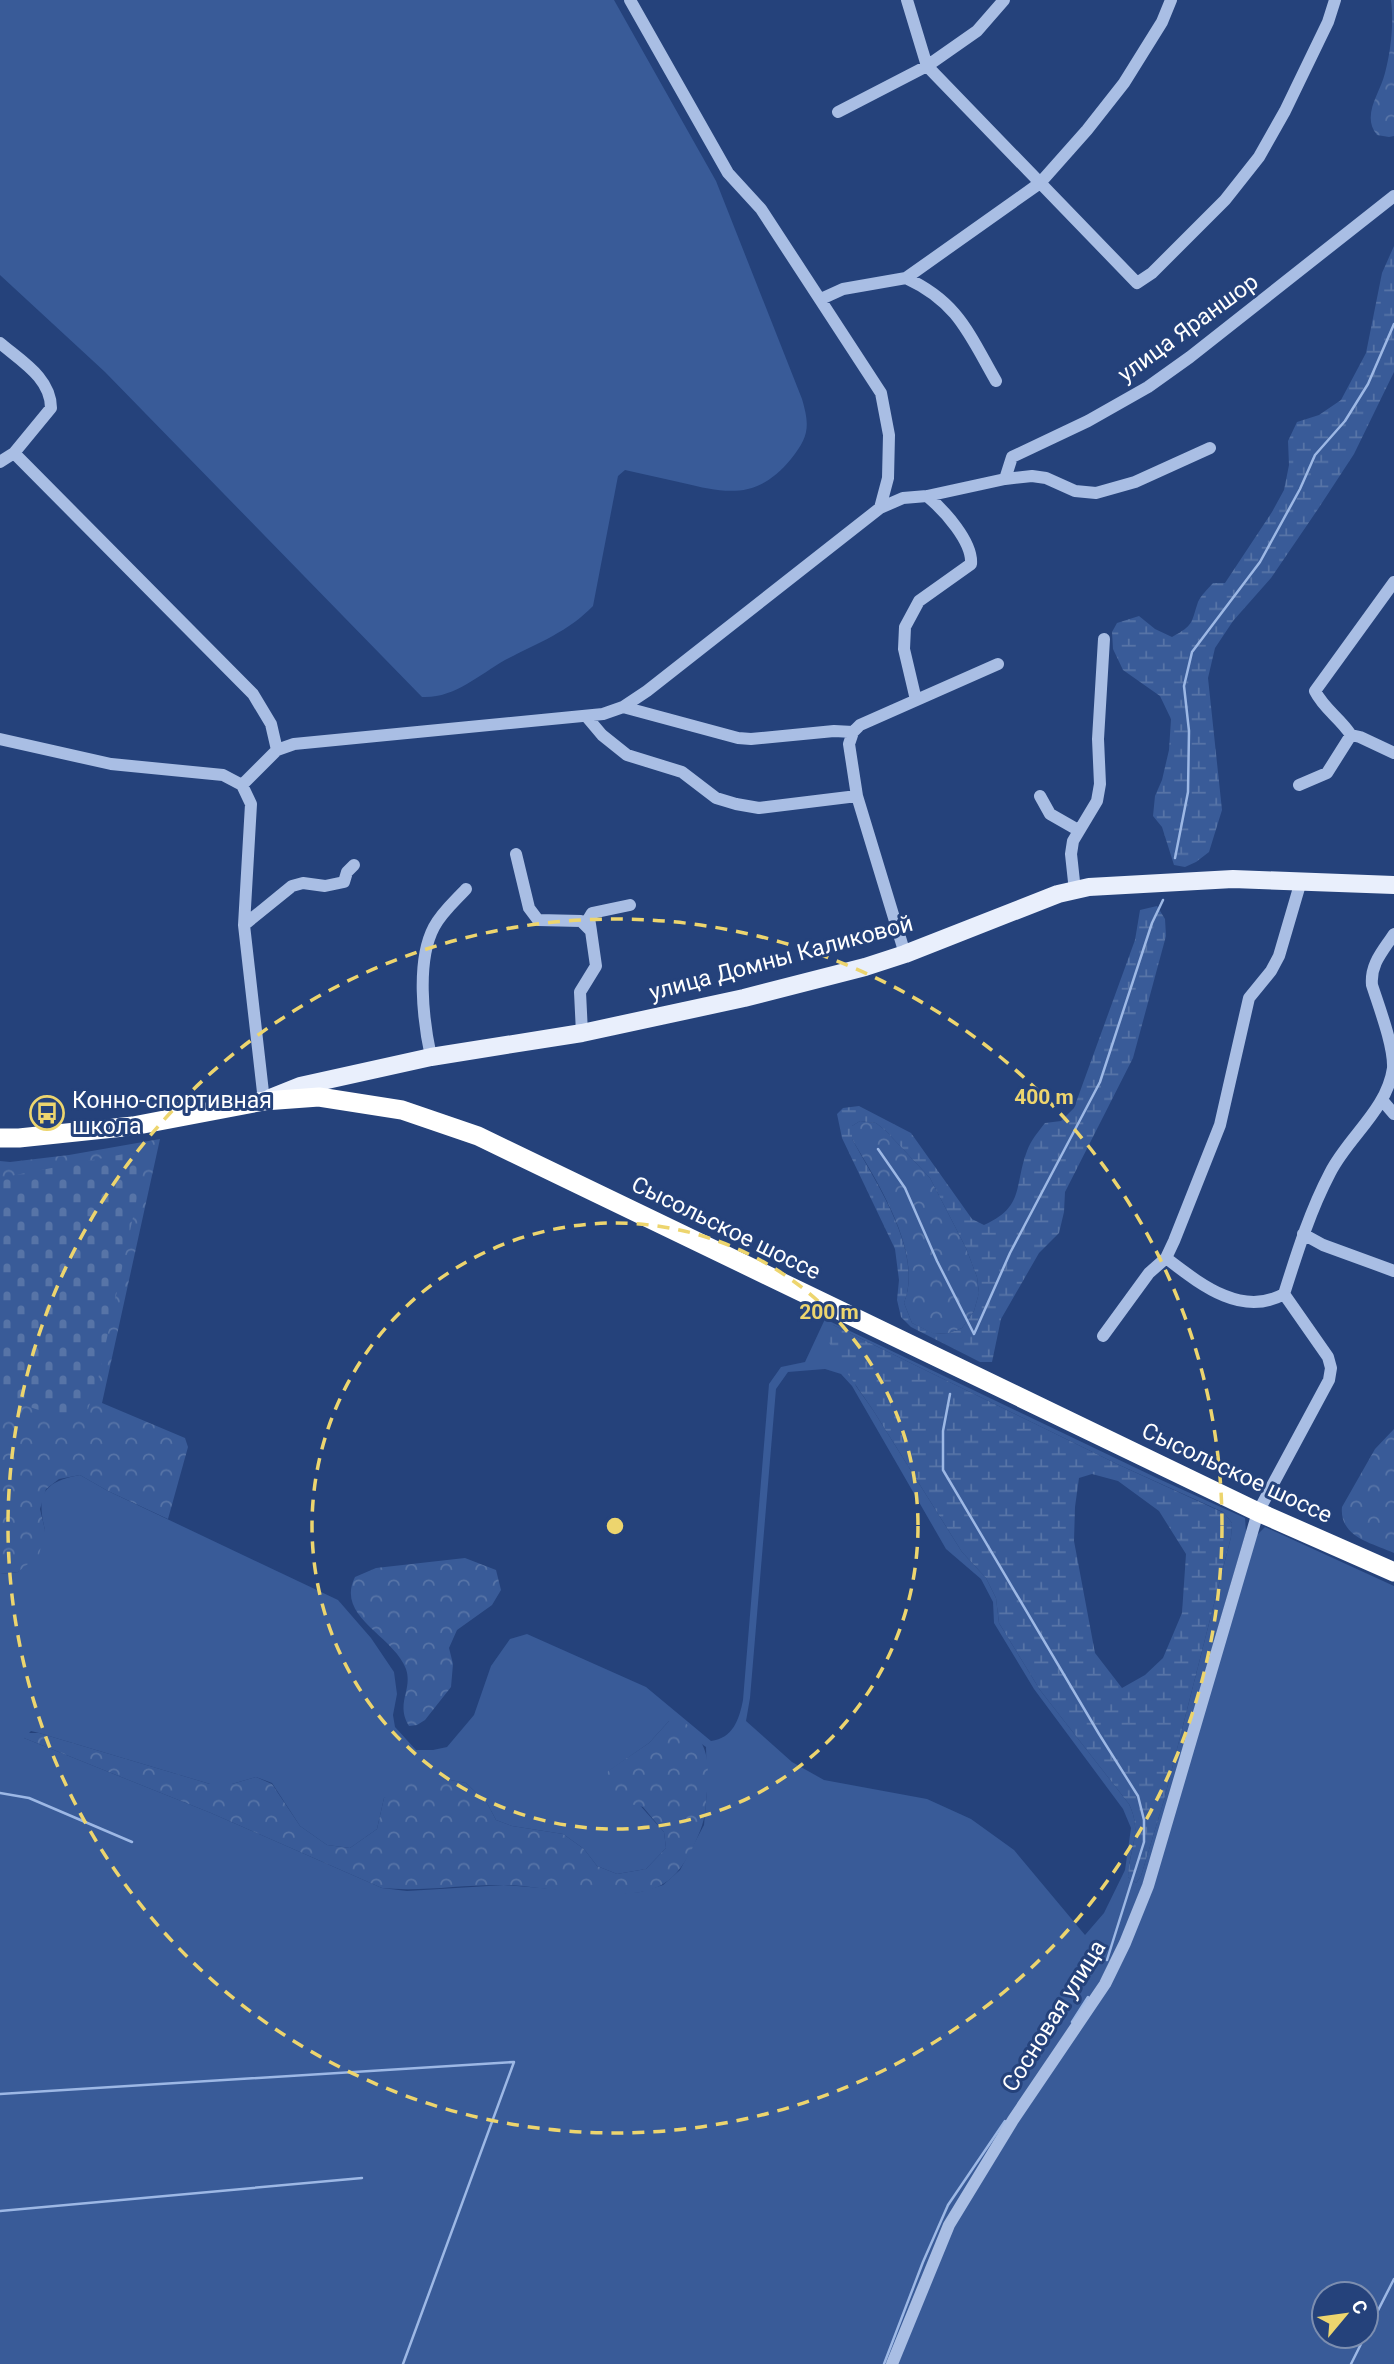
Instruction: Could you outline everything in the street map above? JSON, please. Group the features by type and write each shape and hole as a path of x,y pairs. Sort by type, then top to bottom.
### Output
{"highway":[{"name":"Сысольское шоссе","path":"0,1138 133,1126 264,1101 319,1097 402,1110 478,1136 1258,1512 1394,1572"}],"main road":[{"name":"улица Домны Каликовой","path":"264,1101 300,1086 431,1057 582,1033 744,998 905,954 1058,894 1124,884 1233,879 1394,886"}],"street":[{"path":"908,0 927,66 1137,284 1152,273 1225,200 1259,157 1285,111 1328,22 1335,0"},
{"path":"838,112 927,66 977,31 1004,0"},
{"path":"821,299 843,289 906,278 1040,183 1125,83 1162,22 1171,0"},
{"path":"632,1 728,173 761,209 881,393 889,435 888,478 880,508"},
{"name":"улица Яраншор","path":"1005,479 1012,457 1088,421 1148,387 1191,357 1394,197"},
{"path":"906,278 944,300 963,324 996,381"},
{"path":"0,343 38,374 51,399 51,408 14,453 0,462"},
{"path":"242,785 277,750 294,744 586,716 603,714 622,707 647,691 880,508 904,498 1032,476 1046,478 1075,491 1096,493 1135,482 1210,448"},
{"path":"14,453 253,694 271,724 277,750"},
{"path":"916,700 904,649 905,627 919,601 971,565 971,557 955,525 927,496"},
{"path":"1393,751 1351,735 1321,704 1315,691 1394,582"},
{"path":"1075,891 1071,854 1073,841 1097,801 1100,784 1098,739 1104,639"},
{"path":"905,954 857,796 849,744 860,725 998,664"},
{"path":"622,707 738,738 834,731 853,733"},
{"path":"586,716 602,735 627,755 682,772 716,798 736,804 758,808 857,796"},
{"path":"1299,785 1326,773 1351,735"},
{"path":"0,739 111,764 223,775 242,785 251,804 244,925 264,1101"},
{"path":"1040,796 1050,814 1078,830"},
{"path":"516,855 529,908 538,920 581,921 592,931"},
{"path":"244,925 292,886 303,883 325,886 344,881 347,872 354,865"},
{"path":"1103,1336 1149,1273 1166,1258 1174,1241 1220,1125 1249,998 1271,971 1279,956 1301,881"},
{"path":"431,1057 423,1003 426,945 435,925 466,889"},
{"path":"582,1033 580,992 596,966 589,918 592,913 630,905"},
{"path":"1166,1258 1223,1297 1249,1302 1273,1300 1284,1294 1303,1234 1330,1171 1382,1100 1390,1083 1394,1065 1391,1047 1371,975 1374,963 1394,934"},
{"path":"1382,1100 1394,1114"},
{"path":"1303,1234 1323,1245 1394,1271"},
{"name":"Сосновая улица","path":"892,2364 949,2225 1013,2120 1105,1983 1148,1886 1258,1512 1329,1380 1331,1368 1328,1357 1284,1294"}],"green space":[{"path":"0,0 614,0 716,181 802,399 807,424 801,444 779,472 767,481 742,490 714,490 625,470 618,476 593,606 562,630 465,685 444,694 422,697 105,372 0,275"},
{"path":"1391,0 1394,0 1394,136 1389,137 1377,135 1371,112 1389,56"},
{"path":"1394,246 1394,372 1354,454 1271,578 1233,621 1215,648 1208,678 1222,810 1209,852 1185,867 1174,865 1162,827 1153,816 1155,796 1169,750 1171,719 1160,696 1123,670 1113,649 1112,632 1117,623 1139,616 1155,629 1172,637 1191,623 1199,599 1213,583 1225,583 1284,490 1289,465 1288,441 1297,422 1319,415 1341,400 1366,353 1382,273"},
{"path":"1157,906 1165,919 1166,936 1133,1058 1065,1192 1059,1233 1039,1253 1001,1319 992,1362 980,1362 911,1327 901,1317 897,1300 899,1280 895,1249 842,1138 837,1114 843,1108 859,1106 911,1133 972,1219 984,1225 997,1218 1012,1203 1027,1151 1035,1136 1045,1123 1061,1121 1074,1108 1135,940 1140,910","holes":["860,1121 876,1123 930,1178 966,1248 977,1277 979,1293 974,1311 962,1328 949,1333 935,1334 912,1323 904,1303 908,1262 903,1240 884,1197 852,1139 852,1126"]},
{"path":"860,1121 876,1123 886,1131 930,1178 966,1248 977,1277 979,1293 974,1311 962,1328 949,1333 934,1334 912,1323 904,1303 909,1283 903,1240 885,1197 852,1139 852,1126"},
{"path":"160,1139 102,1403 185,1438 188,1447 168,1519 80,1475 59,1479 46,1489 40,1509 45,1530 39,1555 18,1572 0,1574 0,1161 69,1155"},
{"path":"129,1153 138,1156 144,1166 97,1384 88,1409 65,1414 54,1413 0,1396 0,1178"},
{"path":"825,1319 1245,1518 1246,1532 1143,1885 1120,1941 1100,1981 1009,2117 886,2364 0,2364 0,1574 18,1572 45,1530 41,1507 45,1492 58,1481 80,1475 108,1491 338,1600 371,1638 394,1672 397,1694 393,1715 395,1727 416,1750 447,1747 474,1715 491,1666 510,1639 527,1634 646,1687 711,1741 725,1736 734,1727 743,1700 769,1384 781,1367 805,1362","holes":["833,1325 1117,1464 1223,1512 1232,1523 1231,1537 1164,1800 1141,1876 1136,1883 1128,1877 1135,1832 1129,1804 1040,1690 999,1623 996,1598 986,1578 962,1552 856,1386","825,1369 841,1374 852,1386 946,1549 981,1579 993,1602 994,1623 1034,1689 1123,1809 1131,1828 1125,1870 1104,1913 1085,1935 1014,1850 971,1819 927,1799 824,1780 792,1762 746,1721 776,1389 788,1372","669,1721 706,1747 707,1790 704,1825 680,1870 663,1885 640,1892 615,1894 504,1885 407,1891 382,1888 211,1813 24,1738 31,1731 210,1784 232,1784 256,1777 272,1783 300,1826 327,1845 350,1848 377,1829 384,1798 445,1779 466,1783 487,1803 496,1820 512,1826 563,1834 584,1849 597,1866 617,1874 646,1869 666,1848 664,1832 609,1771 649,1743"]},
{"path":"828,1325 833,1325 1117,1464 1224,1513 1232,1523 1231,1537 1164,1800 1141,1876 1136,1883 1128,1877 1135,1832 1129,1804 1040,1690 999,1623 996,1598 986,1578 962,1552 839,1361 825,1330","holes":["1092,1474 1118,1481 1159,1511 1186,1554 1182,1613 1163,1658 1145,1675 1122,1688 1095,1653 1074,1541 1079,1478"]},
{"path":"1394,1429 1394,1553 1351,1532 1342,1517 1342,1507 1375,1449"},
{"path":"1265,1527 1394,1586 1394,2364 898,2364 954,2227 1018,2122 1109,1986 1257,1535"},
{"path":"465,1558 496,1570 501,1590 492,1605 457,1630 449,1648 453,1664 451,1687 425,1720 409,1726 404,1710 408,1677 406,1669 390,1646 359,1615 351,1591 355,1577 376,1568"},
{"path":"678,1717 697,1735 706,1754 708,1776 704,1820 690,1852 673,1877 648,1890 629,1894 586,1893 505,1885 382,1888 211,1813 24,1738 25,1733 39,1733 210,1784 232,1784 256,1777 272,1784 300,1826 327,1845 350,1848 377,1829 384,1798 409,1782 445,1779 466,1783 487,1803 496,1820 512,1826 563,1834 584,1849 597,1866 617,1874 646,1869 666,1848 664,1832 643,1807 614,1800 605,1786 608,1771 649,1743 669,1721"}],"waterway":[{"path":"1175,858 1188,792 1189,731 1184,686 1192,652 1260,562 1300,489 1315,455 1345,421 1368,384 1394,324"},
{"path":"974,1334 1010,1253 1100,1082 1152,923 1163,900"},
{"path":"878,1149 905,1188 937,1261 974,1334"},
{"path":"950,1394 943,1431 943,1470 1138,1796 1144,1820 1144,1842 1107,1960"},
{"path":"0,1793 29,1798 132,1842"},
{"path":"1072,2022 1088,1997"},
{"path":"0,2094 514,2062 403,2364"},
{"path":"884,2364 948,2205 1005,2121"},
{"path":"0,2211 362,2178"},
{"path":"1380,2306 1394,2279"},
{"path":"1351,2364 1358,2350"}],"place":[{"name":"Конно-спортивная школа","path":"47,1113"}]}
